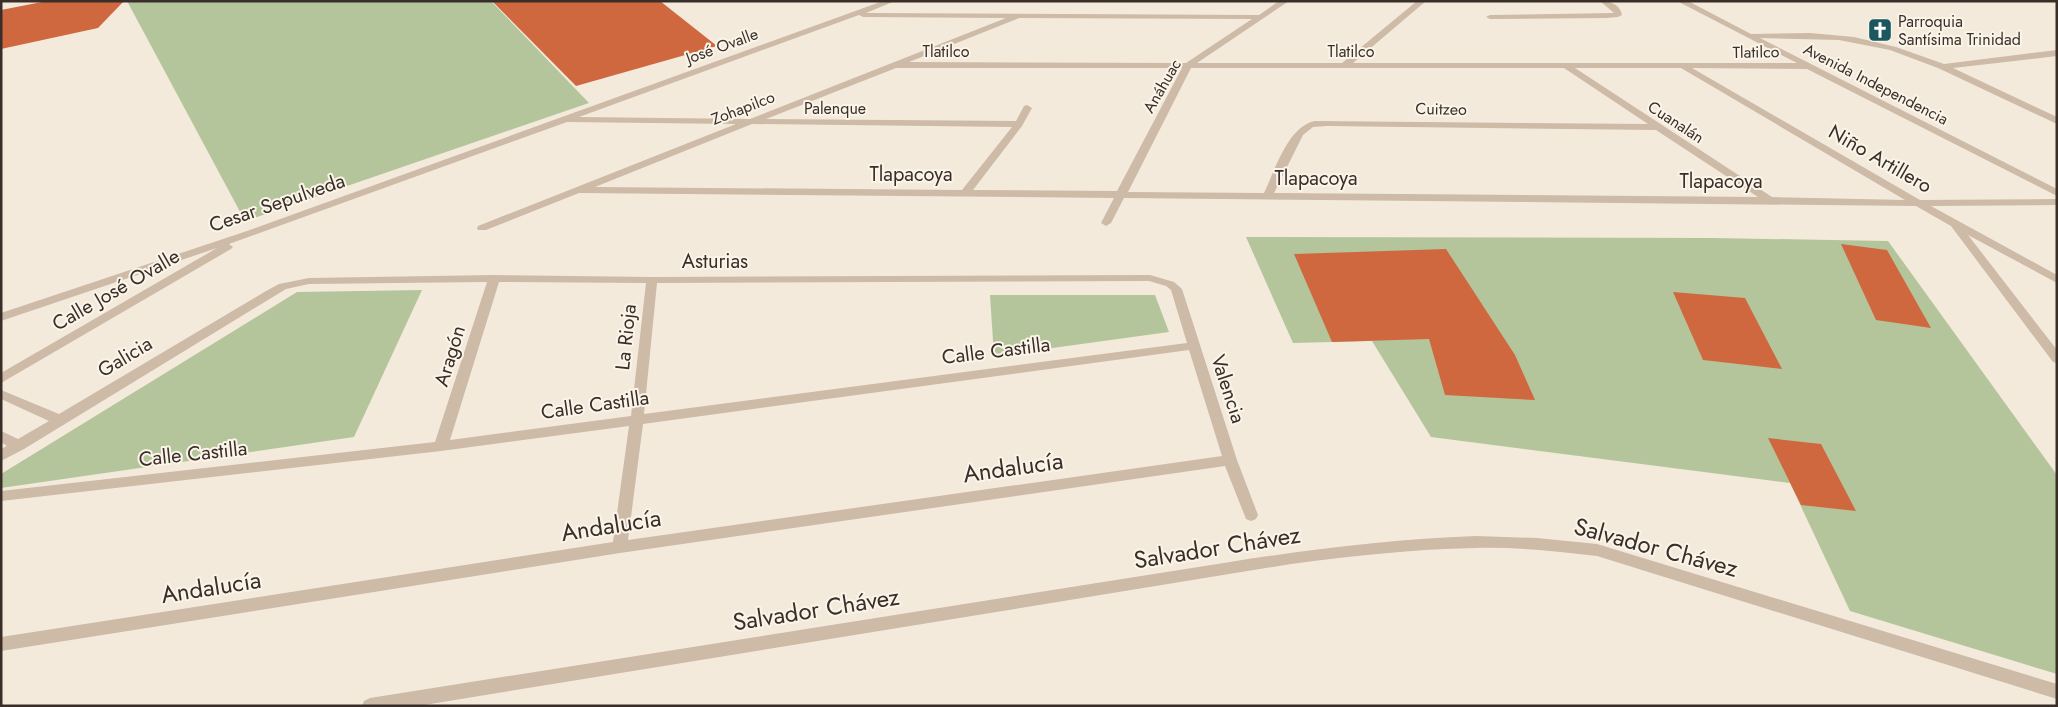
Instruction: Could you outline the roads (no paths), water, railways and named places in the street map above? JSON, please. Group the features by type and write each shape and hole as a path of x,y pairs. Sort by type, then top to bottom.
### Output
{"street":[{"name":"José Ovalle","path":"564,120 891,1"},
{"name":"Anáhuac","path":"1106,223 1188,65 1285,1"},
{"path":"1344,66 1422,1"},
{"path":"1490,17 1618,15 1617,10 1604,1"},
{"name":"Avenida Independencia","path":"1681,1 2057,194"},
{"path":"854,15 1260,17"},
{"name":"Zohapilco","path":"482,228 1016,17"},
{"path":"1750,36 1837,36 1898,50 1941,67 2054,118"},
{"path":"1941,67 2057,53"},
{"name":"Tlatilco","path":"896,65 1686,68 1807,66"},
{"name":"Cuanalán","path":"1567,67 1770,200"},
{"name":"Niño Artillero","path":"1686,68 1918,203 2057,280"},
{"path":"965,193 1018,124 1027,108"},
{"name":"Palenque","path":"564,120 1018,124"},
{"name":"Cesar Sepulveda","path":"1,317 251,233 564,120"},
{"name":"Cuitzeo","path":"1267,197 1296,140 1304,128 1311,125 1327,123 1656,127"},
{"name":"Tlapacoya","path":"576,190 1770,200 1918,203 2057,202"},
{"path":"1953,223 2057,359"},
{"name":"Calle José Ovalle","path":"1,379 251,233"},
{"name":"Asturias","path":"270,292 283,286 309,281 494,278 652,280 1150,278 1162,281"},
{"name":"Aragón","path":"441,446 494,278"},
{"name":"La Rioja","path":"620,547 637,419 652,280"},
{"name":"Valencia","path":"1162,281 1176,289 1230,460 1251,515"},
{"name":"Galicia","path":"1,456 270,292"},
{"name":"Calle Castilla","path":"1,496 441,446 1193,346"},
{"path":"1,394 60,420"},
{"path":"1,436 19,446"},
{"name":"Andalucía","path":"1,644 620,547 1230,460"},
{"name":"Salvador Chávez","path":"370,706 977,607 1380,546 1487,543 1552,543 1598,550 2057,692"}],"place":[{"name":"Parroquia Santísima Trinidad","path":"1880,30"}]}
